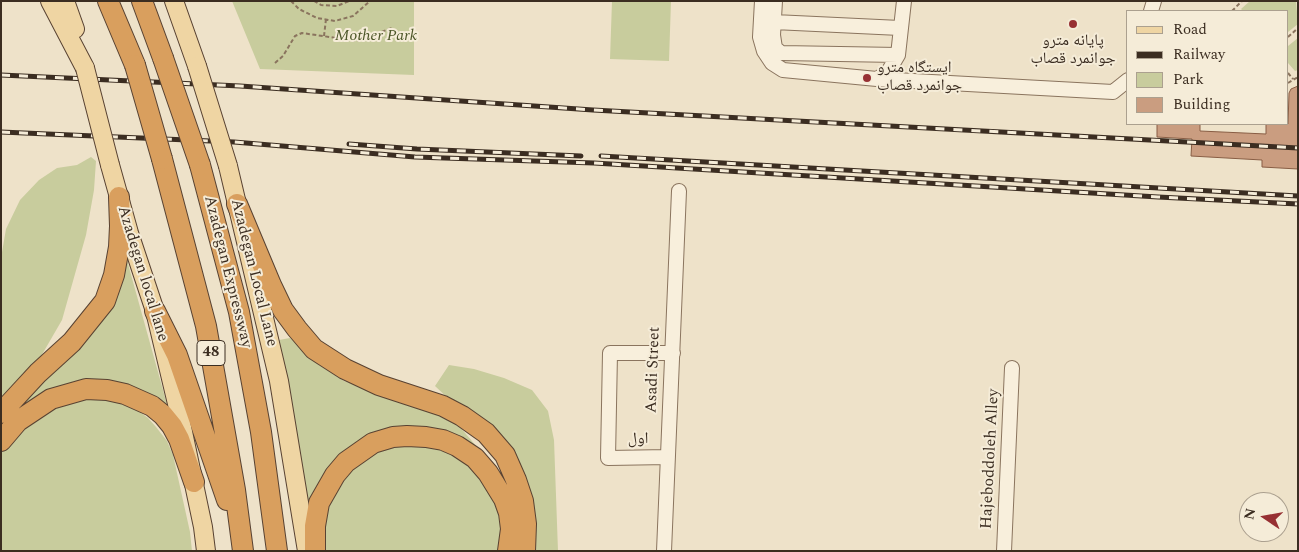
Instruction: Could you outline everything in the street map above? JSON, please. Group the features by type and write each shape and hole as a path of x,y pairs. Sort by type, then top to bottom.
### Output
{"highway":[{"name":"Azadegan Expressway","path":"108,1 135,65 206,326 235,490 243,548"},
{"name":"Azadegan Expressway","path":"142,1 200,165 239,312 261,432 277,551"},
{"path":"1,413 38,373 72,342 105,301 114,275 119,247 119,197"},
{"path":"237,204 283,310 296,329 314,349 345,369 379,385 443,406 462,416 486,433 505,455 523,501 526,524 525,551"},
{"path":"154,311 177,355 243,548"},
{"path":"1,441 18,421 51,399 86,389 107,390 140,400 163,414 179,439 194,482"},
{"path":"315,551 315,526 319,503 334,475 346,462 373,443 393,437 407,436 443,440 457,446 475,458 488,472 504,499 508,513 511,528 508,551"}],"main road":[{"path":"50,1 86,68"},
{"name":"Azadegan local lane","path":"65,1 86,68 119,197 154,311 178,408 203,527 206,551"},
{"name":"Azadegan Local Lane","path":"174,1 198,66 228,166 279,381 307,551"}],"street":[{"path":"762,1 760,36 764,51 772,63 783,70 877,79 1113,92 1126,82"},
{"path":"775,1 775,48 781,53 898,55"},
{"path":"877,79 888,72 898,55 904,1"},
{"path":"774,22 900,28"},
{"name":"Asadi Street","path":"664,551 679,191"},
{"name":"اول","path":"668,457 608,458 610,353 672,353"},
{"name":"Hajeboddoleh Alley","path":"1004,546 1012,369"}],"path":[{"path":"291,1 317,18 335,21 353,16 370,1"},
{"path":"314,1 322,5 336,6 349,1"},
{"path":"324,36 326,19"},
{"path":"275,63 283,56 295,36 302,33 357,41 392,28"},
{"path":"1289,37 1298,28"},
{"path":"1289,74 1293,79"},
{"path":"1289,82 1298,77"}],"green space":[{"name":"Mother Park","path":"232,1 414,1 414,75 260,69"},
{"path":"612,1 671,1 669,61 610,59"},
{"path":"1250,1 1296,1 1298,24 1289,31 1289,10 1241,9"},
{"path":"1298,38 1298,70 1295,71 1289,64 1289,45"},
{"path":"91,157 96,161 94,190 86,235 62,320 40,358 1,405 1,258 6,229 20,200 39,180 57,168 77,165"},
{"path":"125,253 168,408 100,384 1,431 1,424 34,388"},
{"path":"290,338 319,365 344,381 434,413 460,427 483,454 373,438 310,520 279,340"},
{"path":"449,365 474,369 504,378 532,390 548,411 554,440 558,551 531,551 529,499 455,405 435,386"},
{"path":"71,398 113,398 137,410 156,427 167,441 173,455 190,532 192,551 1,551 1,454 16,431"},
{"path":"434,445 459,455 484,477 502,518 501,551 321,551 320,532 334,486 363,457 390,446"}],"building":[{"path":"1298,86 1298,169 1262,167 1262,160 1191,156 1192,139 1157,137 1157,125 1200,125 1200,131 1266,134 1266,125 1289,125 1289,93 1291,89"}],"railway":[{"path":"1,75 240,86 593,110 1298,148"},
{"path":"1,132 234,142 415,157 594,163 1298,204"},
{"path":"349,144 581,156"},
{"path":"601,156 1298,196"}],"place":[{"name":"پایانه مترو جوانمرد قصاب","path":"1073,24"},
{"name":"ایستگاه مترو جوانمرد قصاب","path":"867,78"}]}
